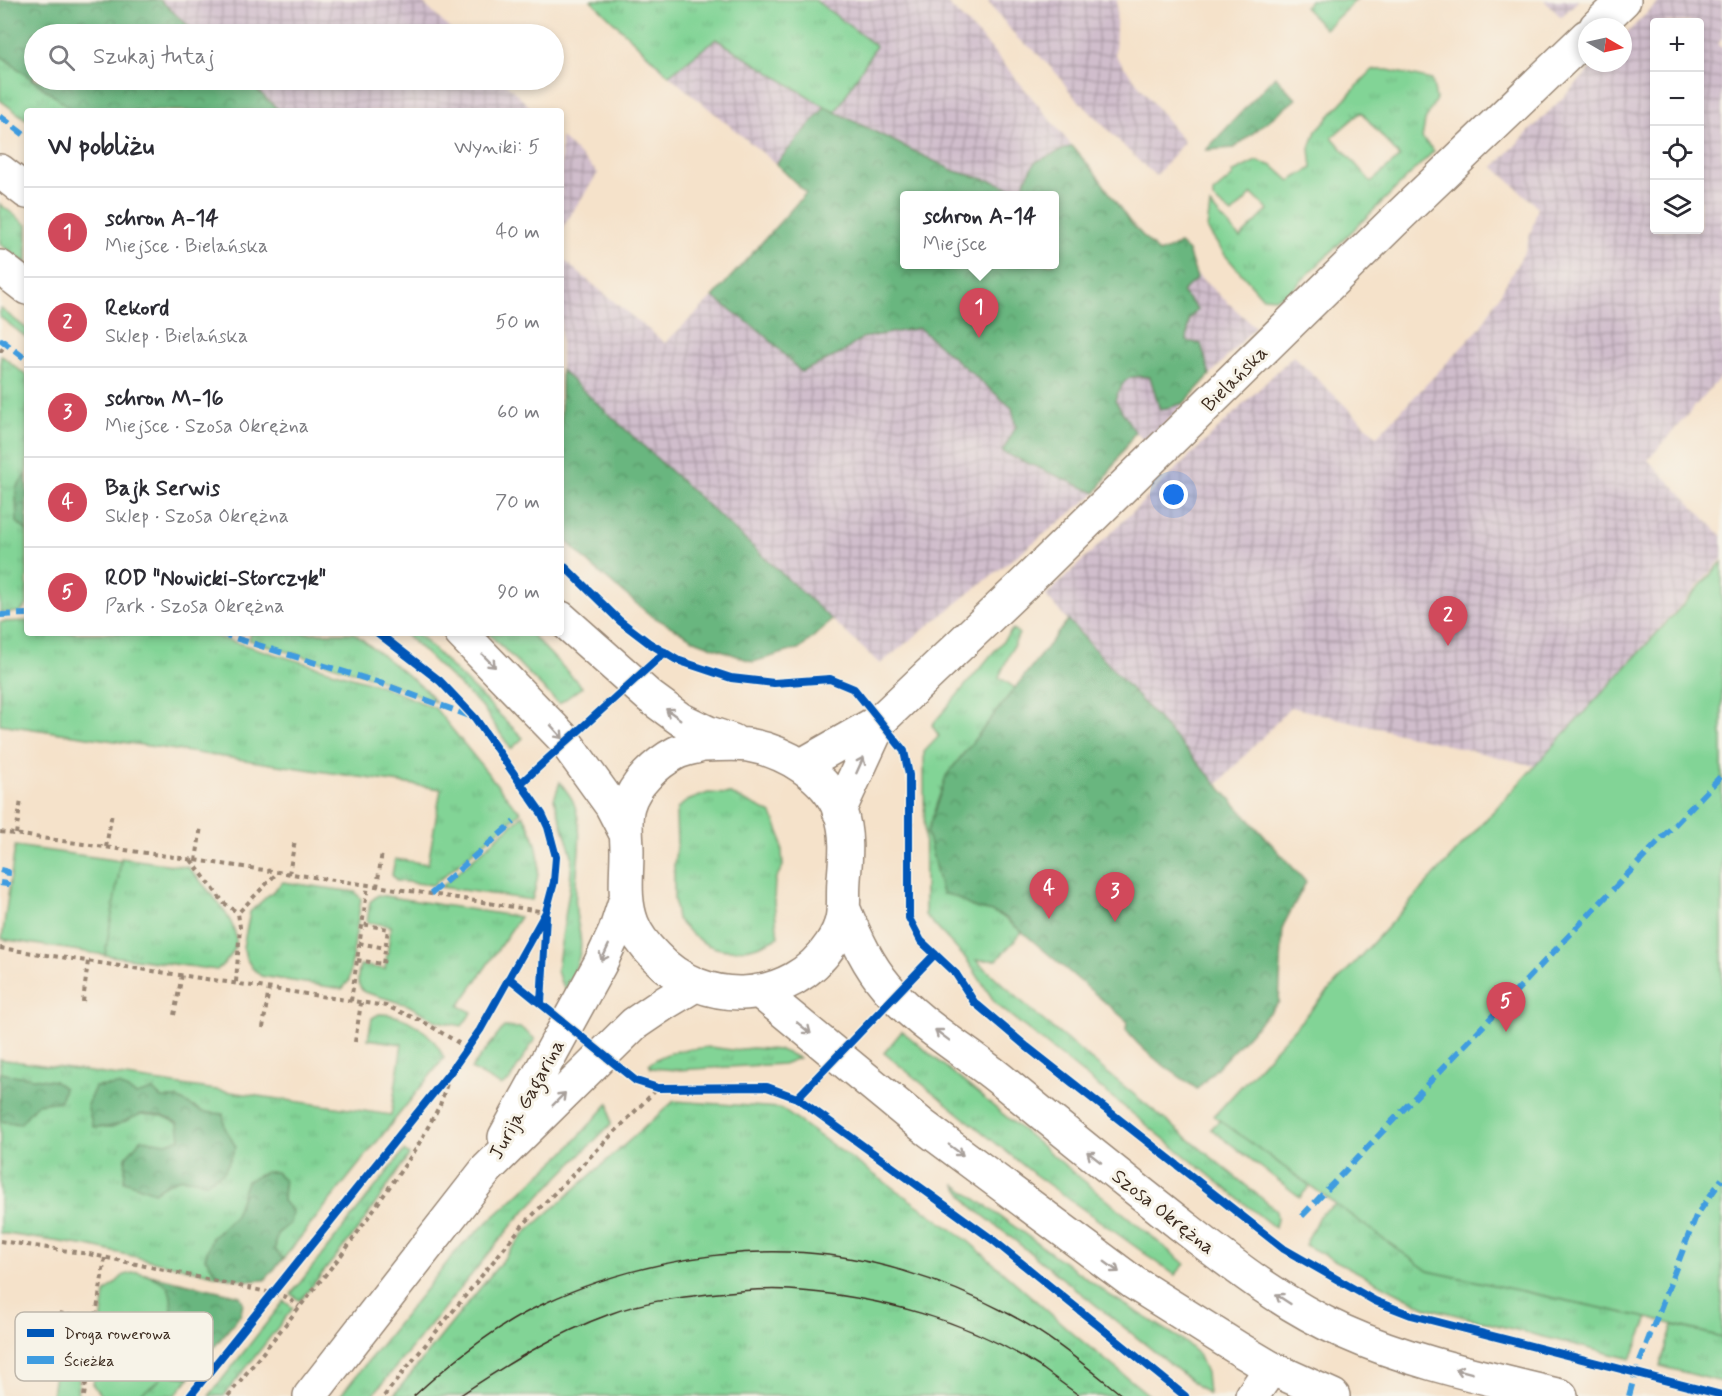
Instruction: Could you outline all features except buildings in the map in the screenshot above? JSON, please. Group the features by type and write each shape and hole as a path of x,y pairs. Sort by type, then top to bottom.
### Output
{"street":[{"path":"1605,18 1624,0"},
{"name":"Bielańska","path":"802,765 880,720 1035,574 1384,230 1578,45"},
{"path":"0,171 24,190"},
{"path":"0,267 24,286"},
{"path":"564,621 650,697 680,719 709,733 780,753 802,765 830,794 839,811 845,834 846,859 840,930 815,963 803,974 788,982 759,991 713,992 671,972 642,943 632,922 626,898 625,832 628,806 635,791 653,770 677,753 702,745 746,745"},
{"path":"464,636 562,737 611,805 625,832"},
{"name":"Bielańska","path":"839,811 880,720"},
{"name":"Szosa Okrężna","path":"844,897 861,949 886,987 907,1008 1004,1082 1061,1130 1248,1277 1293,1306 1334,1327 1400,1354 1561,1396"},
{"name":"Jurija Gagarina","path":"487,1169 600,964 615,932 626,898"},
{"name":"Jurija Gagarina","path":"310,1396 487,1169 634,1024 695,985"},
{"path":"759,991 923,1126 1126,1278 1206,1330 1271,1368 1333,1396"},
{"path":"1252,1396 1271,1368"}],"path":[{"path":"0,352 6,344"},
{"path":"16,834 21,800"},
{"path":"106,847 112,813"},
{"path":"201,826 194,860 224,903 238,913 240,927 236,982"},
{"path":"0,832 546,912"},
{"path":"289,874 295,840"},
{"path":"377,886 382,852"},
{"path":"238,913 278,872"},
{"path":"351,1001 368,885"},
{"path":"357,960 383,964 388,929 362,924"},
{"path":"359,943 385,948"},
{"path":"0,948 386,1006 406,1013 467,1048"},
{"path":"83,1002 88,961"},
{"path":"174,1015 182,975"},
{"path":"263,1028 269,988"},
{"path":"355,1042 361,1003"},
{"path":"228,1396 359,1232 416,1149 440,1105 451,1071"},
{"path":"384,1396 522,1226 658,1088"},
{"path":"0,1241 105,1257 272,1293 286,1297 299,1306"},
{"path":"96,1312 105,1257"},
{"path":"84,1396 86,1381"}],"shaded area":[{"path":"160,0 420,0 445,24 186,24"},
{"path":"591,0 944,0 989,46 1072,146 1035,162 1020,191 995,191 825,107 776,164 662,70"},
{"path":"987,0 1117,0 1115,55 1184,142 1156,176 1071,93 1058,75 1034,50 1017,38"},
{"path":"1544,0 1579,0 1561,17"},
{"path":"1660,0 1722,0 1722,38 1718,45 1722,48 1722,375 1648,460 1722,536 1722,559 1535,766 1291,707 1217,785 1168,737 1046,596 1293,356 1377,436 1481,327 1526,249 1538,207 1494,167 1588,72 1632,72 1632,28"},
{"path":"257,90 512,90 531,108 277,108"},
{"path":"564,140 598,173 564,225"},
{"path":"564,259 665,343 713,297 764,334 900,266 900,269 908,269 1096,493 880,664 564,373"},
{"path":"1186,265 1255,327 1147,443 1104,403"}],"green space":[{"path":"0,0 160,0 186,24 24,24 24,73 0,55"},
{"path":"591,0 815,0 876,46 835,113 716,39 669,75"},
{"path":"1310,0 1356,0 1325,29 1304,7"},
{"path":"0,55 24,73 24,90 46,90 70,108 24,108 24,118 0,100"},
{"path":"1372,70 1388,70 1432,80 1436,99 1425,121 1422,138 1434,151 1288,294 1275,298 1262,297 1225,255 1207,229 1210,205 1240,238 1268,210 1252,194 1232,214 1213,199 1213,193 1233,176 1232,173 1256,161 1273,166 1290,181 1312,168 1310,148 1316,131","holes":["1361,112 1400,157 1371,182 1332,137"]},
{"path":"1275,76 1296,99 1234,148 1206,150"},
{"path":"46,90 257,90 277,108 70,108"},
{"path":"825,107 954,171 996,182 1017,191 900,191 900,269 1059,269 1059,191 1020,191 1035,162 1072,146 1099,178 1129,221 1159,253 1180,244 1188,251 1197,278 1182,292 1197,309 1189,320 1187,341 1201,344 1210,375 1184,403 1160,410 1150,377 1131,377 1124,383 1115,400 1135,432 1096,493 1002,452 1016,427 1012,408 919,328 862,338 842,353 801,372 764,334 713,297 806,193 776,164"},
{"path":"0,204 24,223 24,262 0,244"},
{"path":"0,308 24,327 24,336 0,317"},
{"path":"1,355 24,374 24,477 16,488 17,522 24,528 24,608 20,612 0,613"},
{"path":"564,373 832,620 801,648 753,662 697,641 650,615 594,568 564,539"},
{"path":"24,477 24,528 17,522 16,488"},
{"path":"1722,562 1722,1337 1648,1318 1428,1271 1214,1116"},
{"path":"1068,620 1306,882 1283,926 1279,1002 1197,1089 1159,1062 1133,1039 1126,1030 1127,1021 1006,918 968,905 956,897 942,894 927,833 946,776"},
{"path":"24,621 24,636 214,636 382,686 435,708 521,812 433,885 397,881 392,875 395,859 428,864 441,789 0,724 0,622"},
{"path":"1013,629 1019,634 999,677 1015,688 946,776 955,894 972,907 995,911 1022,932 997,960 976,960 1040,1018 1276,1210 1275,1228 996,1004 967,960 925,915 924,752 939,736 932,725"},
{"path":"250,636 358,636 425,689 436,702 375,678 249,640"},
{"path":"407,636 420,636 523,738 511,749 483,708"},
{"path":"491,636 533,636 582,687 559,704"},
{"path":"560,782 573,801 579,828 575,897 581,947 567,991 560,981 557,970 572,856 554,799"},
{"path":"708,793 731,794 772,814 781,837 783,866 775,880 774,902 778,937 769,942 740,950 721,949 702,942 677,919 674,898 676,814 678,808 687,801"},
{"path":"523,815 537,846 539,866 532,900 441,887"},
{"path":"15,846 121,861 105,955 2,939"},
{"path":"121,858 188,867 209,891 229,919 236,938 233,952 217,970 105,955"},
{"path":"283,882 355,892 361,899 349,981 342,989 261,976 246,958 243,947 250,912"},
{"path":"378,895 520,917 459,1006 472,1012 462,1026 437,1021 408,1005 364,992 359,986 360,965 385,969 391,926 367,922 370,902"},
{"path":"379,1014 399,1017 418,1026 433,1040 444,1058 283,1259 275,1250 277,1234 290,1223 283,1201 284,1181 248,1181 235,1215 212,1238 205,1258 219,1276 88,1246 0,1233 0,1059 391,1115 402,1044 368,1039 372,1018"},
{"path":"504,1027 521,1028 535,1039 509,1081 501,1086 471,1069"},
{"path":"902,1031 1185,1264 1175,1275 1034,1174 884,1053"},
{"path":"710,1047 732,1050 752,1048 780,1050 799,1058 783,1064 677,1070 651,1068 649,1064 670,1053"},
{"path":"0,1073 54,1081 64,1088 60,1101 37,1104 20,1124 0,1121"},
{"path":"119,1085 136,1095 153,1090 161,1098 177,1098 203,1112 223,1114 225,1128 236,1147 224,1172 206,1183 184,1178 178,1179 154,1192 124,1181 126,1157 141,1139 166,1143 180,1139 178,1123 163,1116 141,1114 112,1127 93,1127 87,1105 95,1087"},
{"path":"674,1101 780,1108 968,1241 1077,1337 1150,1396 393,1396 523,1235"},
{"path":"609,1103 611,1124 517,1219 372,1396 340,1396 458,1249 564,1153"},
{"path":"1220,1120 1310,1186 1300,1197 1211,1129"},
{"path":"404,1151 409,1155 359,1228 300,1301 291,1294"},
{"path":"266,1172 276,1172 284,1181 283,1201 292,1211 290,1223 277,1234 275,1250 283,1259 265,1280 249,1281 219,1276 205,1258 212,1238 235,1215 247,1181"},
{"path":"955,1184 1111,1296 1181,1339 1198,1354 1206,1373 1208,1394 970,1205"},
{"path":"1336,1204 1428,1271 1648,1318 1631,1359 1425,1307 1305,1245 1319,1216"},
{"path":"137,1272 240,1296 243,1302 241,1314 213,1349 213,1312 171,1312 169,1291 156,1278"},
{"path":"137,1272 160,1280 170,1292 172,1312 103,1312 105,1293 124,1275"},
{"path":"284,1301 293,1308 224,1396 209,1396"},
{"path":"1673,1325 1722,1337 1722,1382 1660,1366"},
{"path":"54,1381 79,1381 77,1396 52,1396"},
{"path":"94,1381 159,1381 138,1396 101,1396 93,1385"},
{"path":"147,1381 187,1381 175,1395 138,1396"}],"tram line":[{"path":"414,1396 459,1357 492,1333 543,1304 571,1292 600,1281 663,1264 695,1258 758,1252 818,1254 874,1263 957,1290 1009,1314 1039,1332 1123,1396"},
{"path":"459,1396 513,1361 551,1340 622,1310 646,1303 683,1297 769,1289 856,1298 921,1313 953,1324 1014,1352 1043,1369 1080,1396"}],"marked path":[{"path":"0,116 24,135"},
{"path":"0,339 24,358"},
{"path":"0,615 24,614"},
{"path":"229,636 380,683 470,716"},
{"path":"1302,1216 1722,775"},
{"path":"431,894 514,822"},
{"path":"0,870 8,872 7,884 0,883"},
{"path":"1629,1396 1635,1374 1696,1216 1722,1179"}],"cycle path":[{"path":"564,566 620,621 677,660 731,678 774,683 830,679 854,689 904,751 909,775 909,918 921,941 956,974 974,1002 1027,1047 1284,1249 1375,1301 1411,1315 1722,1395"},
{"path":"213,1367 451,1071 480,1030 546,912 554,882 556,857 542,814 475,718 440,681 382,636"},
{"path":"520,784 665,652"},
{"path":"541,1003 546,916"},
{"path":"797,1098 935,954"},
{"path":"509,978 636,1081 658,1088 767,1087 797,1098 993,1240 1185,1396"},
{"path":"190,1396 202,1381"}],"place":[{"name":"schron A-14","path":"979,338"},
{"name":"Rekord","path":"1448,646"},
{"name":"Bajk Serwis","path":"1049,919"},
{"name":"schron M-16","path":"1115,922"},
{"name":"ROD \"Nowicki-Storczyk\"","path":"1506,1032"}]}
